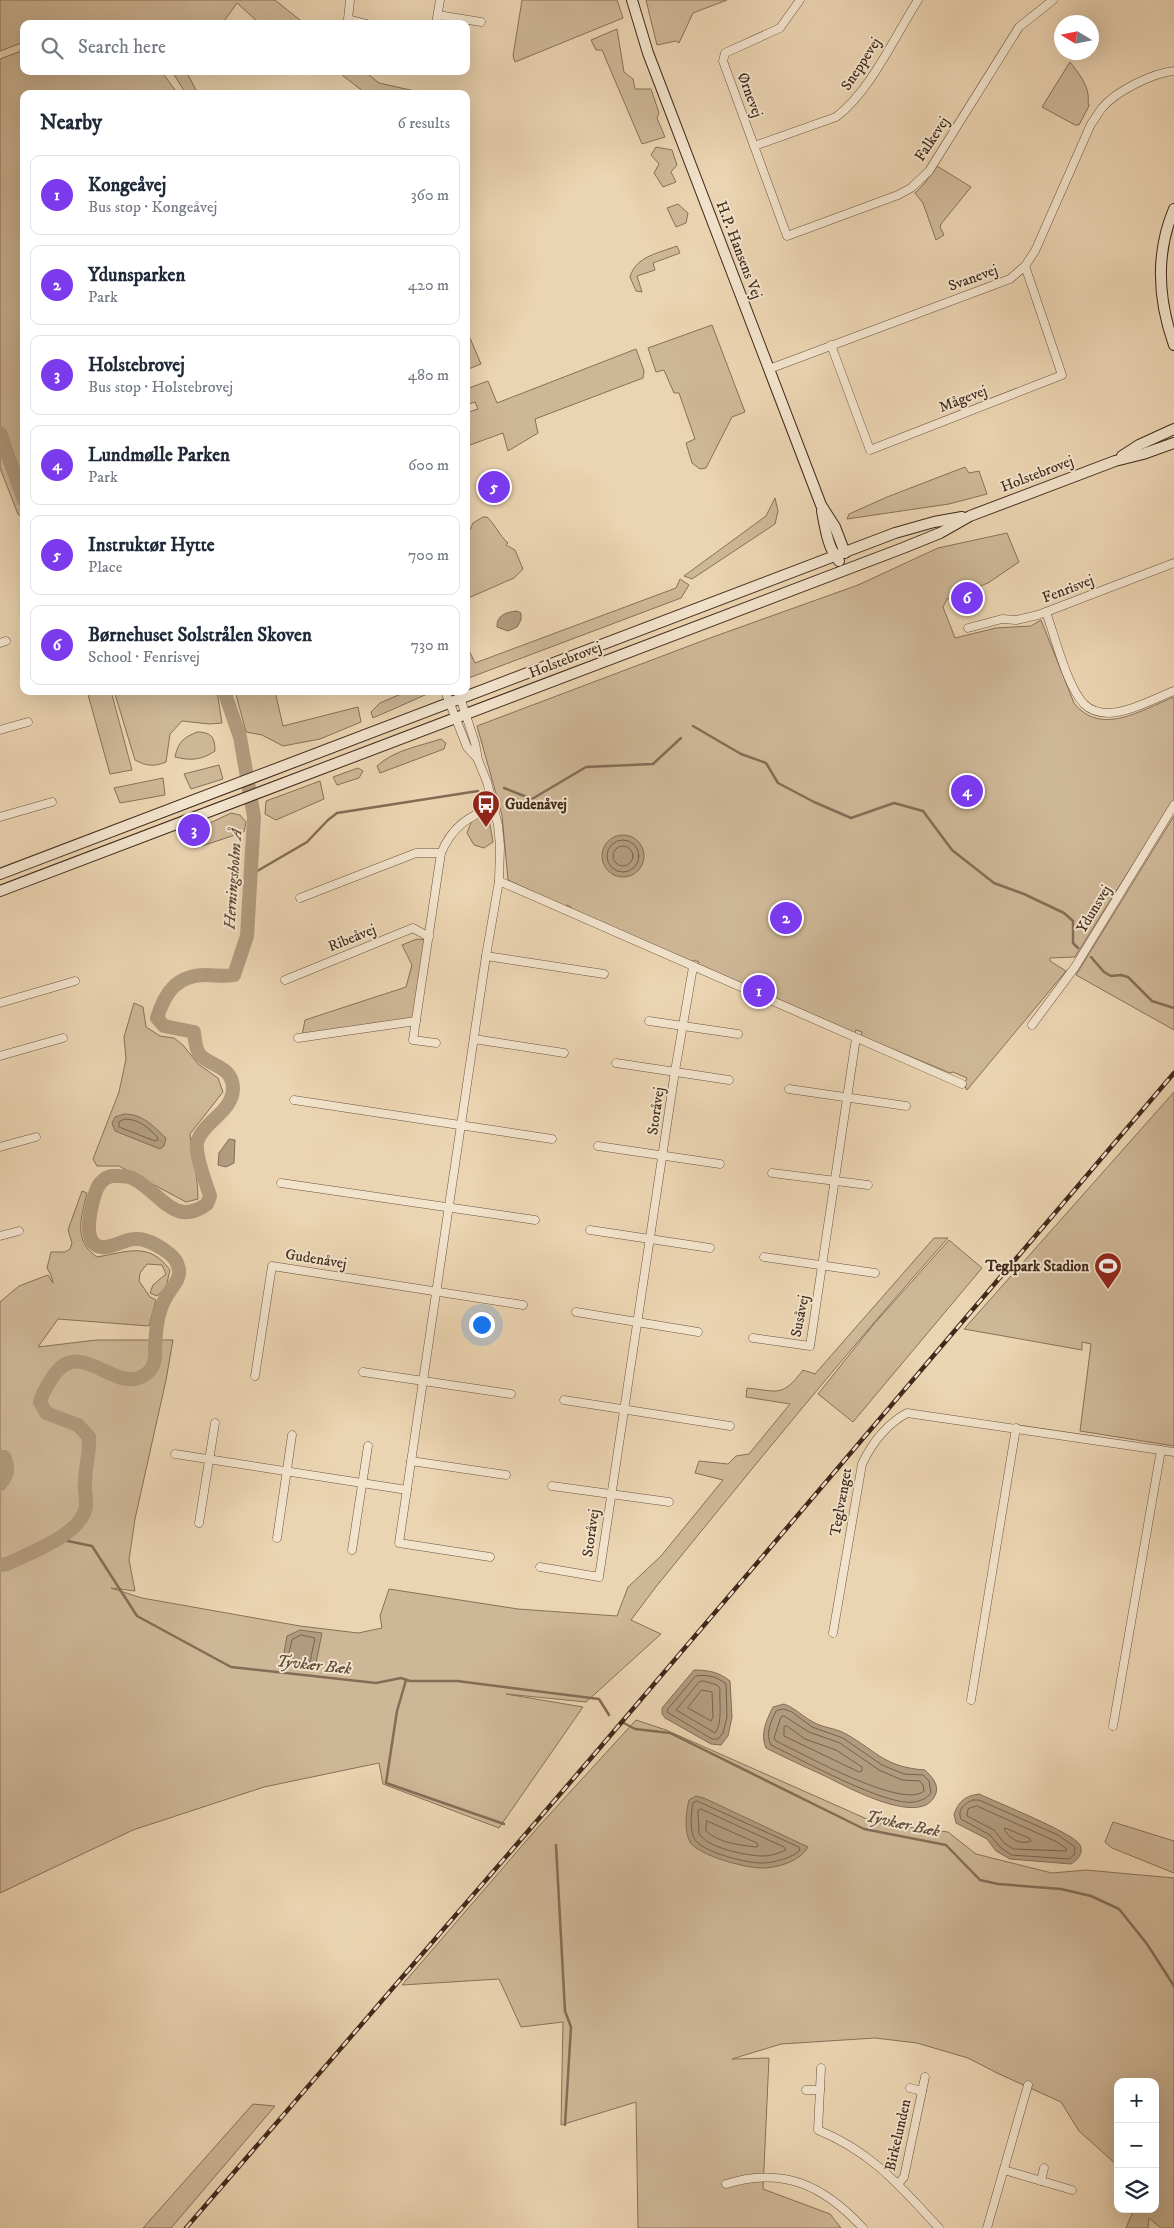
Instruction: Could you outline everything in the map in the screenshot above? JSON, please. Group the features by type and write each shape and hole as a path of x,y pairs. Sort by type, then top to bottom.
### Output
{"main road":[{"name":"H.P. Hansens Vej","path":"632,1 648,53 821,506 825,527 842,562"},
{"path":"1174,209 1165,238 1161,288 1169,313 1174,345"},
{"name":"Holstebrovej","path":"1115,461 1139,445 1174,429"},
{"path":"1143,454 1152,446 1174,437"},
{"name":"Holstebrovej","path":"470,691 842,562 940,533 970,516 1115,461 1143,454 1174,442"},
{"name":"H.P. Hansens Vej","path":"821,506 835,527 846,552"},
{"name":"Holstebrovej","path":"0,891 766,600 842,562 846,552 895,533 934,522 970,516"},
{"name":"Holstebrovej","path":"0,874 450,703 459,695"}],"street":[{"path":"350,0 348,19 352,20"},
{"path":"437,20 440,0"},
{"name":"Ørnevej","path":"787,236 722,61 725,53 780,28 800,0"},
{"name":"Sneppevej","path":"754,146 836,117 847,109 864,89 918,0"},
{"name":"Falkevej","path":"787,236 898,195 911,188 929,171 1019,27 1054,0"},
{"path":"470,22 481,22"},
{"name":"Svanevej","path":"769,369 1010,278 1024,266 1035,251 1091,124 1103,107 1124,90 1166,71 1174,70"},
{"name":"Mågevej","path":"831,345 870,450 1062,376 1024,266"},
{"name":"Fenrisvej","path":"968,628 1002,619 1016,620 1046,612 1174,563"},
{"path":"1046,612 1074,690 1085,706 1098,712 1116,712 1174,691"},
{"path":"447,695 460,716"},
{"path":"459,695 460,716 467,747 478,760 494,805 500,846 499,881 486,956 399,1543 490,1557"},
{"path":"0,730 28,722"},
{"path":"0,818 52,802"},
{"path":"436,1043 413,1040 441,853 447,839 462,822 494,805"},
{"name":"Ydunsvej","path":"1032,1025 1071,972 1174,805"},
{"path":"300,898 416,853 441,853"},
{"path":"499,881 962,1084"},
{"name":"Ribeåvej","path":"285,980 413,928 429,937"},
{"path":"486,956 604,974"},
{"name":"Storåvej","path":"540,1567 599,1577 693,967"},
{"path":"0,1003 74,981"},
{"path":"298,1038 416,1021"},
{"path":"650,1021 738,1034"},
{"path":"0,1056 63,1038"},
{"name":"Susåvej","path":"753,1338 810,1346 856,1038"},
{"path":"474,1039 564,1053"},
{"name":"Storåvej","path":"616,1063 729,1080"},
{"path":"789,1089 906,1106"},
{"path":"294,1100 552,1139"},
{"path":"0,1147 36,1137"},
{"name":"Storåvej","path":"598,1146 720,1164"},
{"path":"772,1172 868,1186"},
{"path":"281,1183 535,1220"},
{"path":"590,1230 710,1248"},
{"path":"0,1236 19,1231"},
{"path":"764,1257 875,1273"},
{"name":"Gudenåvej","path":"255,1376 272,1266 523,1305"},
{"path":"576,1312 698,1332"},
{"path":"363,1372 511,1394"},
{"path":"564,1400 625,1408 730,1426"},
{"name":"Teglvænget","path":"833,1633 862,1464 869,1449 890,1425 907,1413 1174,1452"},
{"path":"199,1523 215,1423"},
{"path":"971,1700 1016,1428"},
{"path":"277,1538 292,1435"},
{"path":"352,1550 368,1446"},
{"path":"1113,1726 1161,1450"},
{"path":"175,1454 407,1490"},
{"path":"411,1460 506,1475"},
{"name":"Storåvej","path":"552,1486 669,1502"},
{"name":"Birkelunden","path":"821,2068 818,2130 837,2138 866,2155 898,2184 939,2228"},
{"name":"Birkelunden","path":"898,2184 904,2177 925,2078"},
{"path":"987,2228 1028,2085"},
{"name":"Birkelunden","path":"910,2088 922,2091"},
{"path":"806,2090 820,2090"},
{"path":"1041,2181 1044,2168"},
{"path":"1004,2170 1072,2190"},
{"path":"726,2184 746,2178 771,2178 802,2183 829,2196 863,2228"}],"shaded area":[{"path":"0,0 275,0 300,20 256,20 237,3 225,20 20,20 20,44 0,51"},
{"path":"522,0 617,0 623,18 515,62 513,56"},
{"path":"646,0 727,0 693,13 679,43 676,41 657,45"},
{"path":"617,29 624,72 633,79 635,89 651,89 659,113 657,118 665,137 642,144 602,50 596,50 591,40"},
{"path":"20,52 20,75 164,75 175,90 20,90 20,516 0,468 0,59"},
{"path":"1070,62 1083,81 1088,94 1089,106 1079,125 1075,125 1042,107"},
{"path":"174,75 188,75 196,90 184,90"},
{"path":"342,75 369,75 379,83 410,90 361,90"},
{"path":"656,147 672,150 677,165 671,172 676,182 663,187 654,173 659,164 651,155"},
{"path":"937,166 971,187 941,224 940,227 944,235 936,240 923,203 915,193"},
{"path":"678,204 688,213 686,223 676,227 667,208"},
{"path":"677,246 680,253 653,263 655,270 637,276 642,292 636,291 630,277 637,264 649,256"},
{"path":"712,325 745,412 732,417 706,468 700,469 692,463 686,443 695,439 679,393 674,393 664,370 656,372 648,348"},
{"path":"470,338 481,364 470,368"},
{"path":"636,349 644,371 643,378 535,419 538,433 508,451 503,433 470,445 470,412 478,409 475,402 470,404 470,388 488,381 497,403"},
{"path":"965,467 969,473 979,471 987,494 949,504 847,519 849,514 887,497"},
{"path":"775,498 778,511 775,524 692,579 684,576 766,516"},
{"path":"483,517 487,517 508,543 506,545 515,550 523,569 514,578 470,597 470,530 473,523"},
{"path":"1007,533 1019,562 988,583 947,599 943,607 955,638 996,628 1031,626 1041,620 1074,703 1085,713 1096,718 1122,718 1174,697 1174,799 1075,957 1050,958 1050,961 1066,971 967,1090 964,1085 967,1078 953,1072 950,1073 861,1036 862,1032 856,1030 855,1033 698,964 699,962 694,960 693,962 570,909 571,907 567,905 565,907 508,880 502,815 477,726 710,638 858,585 938,548"},
{"path":"680,579 689,585 681,598 470,677 470,652 475,663 676,588"},
{"path":"88,695 112,695 132,770 110,774"},
{"path":"115,695 218,695 222,723 209,724 182,721 170,734 166,762 150,765 135,760"},
{"path":"236,695 276,695 283,726 358,707 361,722 320,739 283,746 262,735 246,732"},
{"path":"399,695 425,695 373,718 371,712 380,703"},
{"path":"197,732 206,733 211,736 215,751 196,759 175,757 182,741"},
{"path":"441,739 446,743 444,749 380,773 377,766 391,756"},
{"path":"219,765 223,779 191,789 184,774"},
{"path":"358,768 363,771 359,778 337,785 333,777"},
{"path":"163,778 165,795 120,803 114,788"},
{"path":"320,781 324,799 276,820 265,814 266,801"},
{"path":"231,813 240,815 246,822 244,832 196,848 191,832"},
{"path":"488,813 493,842 484,848 474,845 467,833 472,820"},
{"path":"1174,816 1174,1030 1076,975"},
{"path":"417,939 425,940 414,1020 302,1035 305,1020 406,987 412,965 402,945"},
{"path":"134,1003 143,1007 146,1027 160,1036 174,1038 183,1045 198,1064 218,1078 223,1092 190,1134 198,1199 186,1202 119,1166 97,1166 93,1159 119,1092 126,1059 124,1037"},
{"name":"Teglpark Stadion","path":"1174,1092 1174,1446 1080,1431 1091,1344 1082,1342 1082,1350 964,1329"},
{"path":"82,1191 87,1193 81,1228 84,1244 89,1251 97,1257 128,1251 146,1252 162,1261 170,1270 166,1287 157,1296 150,1293 153,1285 166,1274 162,1265 147,1264 140,1273 139,1281 150,1297 156,1300 149,1326 58,1319 38,1347 96,1340 173,1340 135,1519 129,1560 135,1591 111,1588 142,1598 300,1626 358,1633 382,1628 380,1616 389,1589 518,1609 617,1616 628,1587 661,1556 723,1480 695,1473 699,1461 728,1464 736,1456 749,1454 790,1404 746,1397 747,1388 779,1391 790,1385 803,1370 815,1374 934,1238 948,1238 800,1411 631,1620 661,1634 586,1702 506,1694 583,1707 499,1828 383,1784 379,1763 264,1787 133,1830 0,1893 0,1302 19,1286 48,1275 53,1283 47,1268 51,1252 65,1252 70,1249 72,1243 68,1230"},
{"path":"949,1240 982,1268 853,1422 818,1394 873,1325"},
{"path":"636,1720 666,1730 876,1823 948,1832 976,1854 1052,1873 1086,1870 1174,1878 1174,2228 1161,2228 1149,2218 1148,2228 1126,2228 1132,2213 1159,2213 1159,2078 1114,2078 1114,2162 1079,2131 1061,2102 968,2058 917,2043 875,2038 781,2044 732,2059 769,2058 763,2189 830,2214 841,2228 638,2228 636,2102 561,2125 563,2022 521,2027 499,1979 402,1985 539,1826"},
{"path":"1113,1822 1174,1841 1174,1873 1112,1848 1105,1842"},
{"path":"253,2104 275,2106 171,2228 143,2228"}],"water":[{"path":"517,611 521,613 521,620 517,627 508,631 497,627 500,617 506,613"},
{"path":"627,835 635,838 641,844 644,856 641,868 635,874 619,877 611,874 605,868 602,852 605,844 611,838"},
{"path":"124,1114 137,1116 152,1125 166,1138 164,1146 160,1149 115,1131 112,1123 115,1117"},
{"path":"229,1139 235,1140 234,1163 226,1167 218,1165 219,1153"},
{"path":"300,1630 322,1633 315,1668 289,1663 284,1653 287,1636"},
{"path":"694,1670 713,1672 722,1675 730,1681 732,1717 728,1736 721,1745 711,1744 665,1718 662,1714 662,1708"},
{"path":"784,1704 817,1724 846,1734 890,1762 900,1766 925,1770 935,1783 936,1793 929,1803 916,1807 901,1807 866,1796 766,1748 764,1733 768,1717 773,1707"},
{"path":"979,1794 1034,1818 1075,1840 1081,1848 1076,1861 1071,1864 1010,1859 996,1851 987,1839 956,1823 954,1814 960,1802 970,1796"},
{"path":"696,1796 808,1847 795,1860 765,1868 736,1864 713,1857 695,1847 688,1838 686,1816 689,1800"}],"waterway":[{"name":"Herningsholm Å","path":"0,433 20,489"},
{"name":"Herningsholm Å","path":"0,1565 7,1564 41,1548 65,1534 83,1516 86,1506 85,1486 89,1437 78,1425 46,1413 40,1402 54,1375 64,1365 75,1362 86,1363 121,1378 132,1379 147,1373 155,1360 156,1328 160,1310 179,1275 178,1266 174,1258 150,1242 142,1239 132,1239 106,1247 98,1246 92,1242 89,1226 90,1217 93,1200 99,1185 103,1180 112,1176 129,1177 144,1185 168,1206 185,1212 195,1210 207,1204 210,1196 199,1162 197,1143 205,1129 228,1105 233,1089 232,1081 225,1071 204,1059 198,1053 194,1032 164,1026 157,1018 168,993 187,978 206,975 234,975 247,936 254,817 240,737 225,695"},
{"path":"693,726 741,754 766,763 778,783 814,802 851,818 894,803 923,811 952,850 994,883 1024,894 1064,913 1073,921 1073,943 1078,948"},
{"path":"504,788 532,799 586,767 653,764 681,738"},
{"path":"252,874 307,842 337,813 478,791"},
{"path":"1091,957 1104,972 1111,976 1121,975 1128,977 1152,1001 1174,1008"},
{"name":"Herningsholm Å","path":"0,1457 4,1457 7,1464 5,1478 0,1484"},
{"name":"Tyvkær Bæk","path":"58,1539 92,1546 137,1616 231,1667 376,1683 401,1678 410,1681 457,1681 599,1699 609,1715"},
{"path":"406,1680 397,1711 386,1783 504,1824"},
{"name":"Tyvkær Bæk","path":"622,1722 635,1729 670,1733 864,1829 946,1845 980,1880 998,1884 1061,1889 1091,1896 1119,1909 1147,1944 1174,1986"},
{"path":"556,1845 565,2011 571,2027 565,2125"}],"railway":[{"path":"186,2228 592,1757 1174,1073"}],"place":[{"name":"Instruktør Hytte","path":"494,487"},
{"name":"Børnehuset Solstrålen Skoven","path":"967,598"},
{"name":"Lundmølle Parken","path":"967,791"},
{"name":"Gudenåvej","path":"486,828"},
{"name":"Holstebrovej","path":"194,830"},
{"name":"Ydunsparken","path":"786,918"},
{"name":"Kongeåvej","path":"759,991"},
{"name":"Teglpark Stadion","path":"1108,1290"}]}
